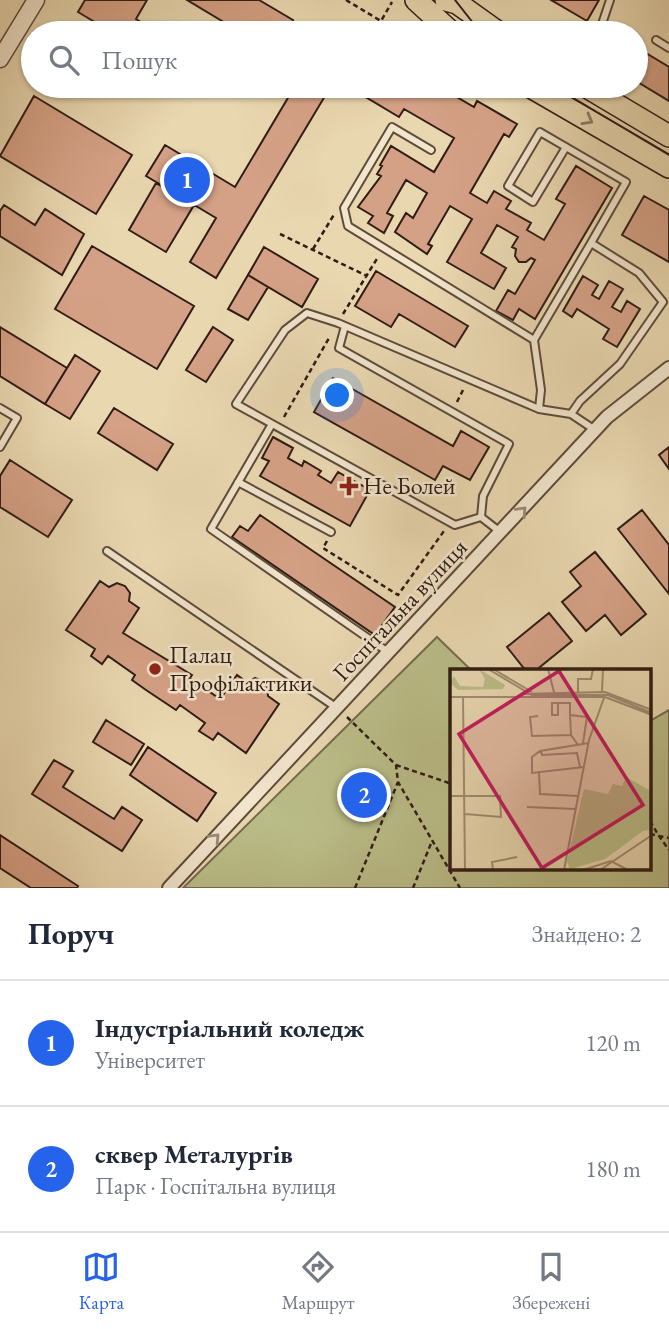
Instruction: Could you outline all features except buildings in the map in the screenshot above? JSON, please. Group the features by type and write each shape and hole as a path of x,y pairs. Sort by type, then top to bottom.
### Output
{"highway":[{"path":"416,0 439,21"},
{"path":"446,0 482,21"},
{"path":"550,98 669,167"},
{"path":"605,98 669,136"}],"street":[{"path":"465,0 478,18"},
{"path":"22,21 34,1"},
{"path":"0,59 21,23"},
{"name":"Госпітальна вулиця","path":"169,888 340,711 389,653 607,417 669,368"}],"lane":[{"path":"602,21 610,0"},
{"path":"656,40 669,48"},
{"path":"431,150 392,127 344,208 348,226 534,340"},
{"path":"540,409 541,390 534,340 626,182 566,147 540,132 508,186 533,202 566,147"},
{"path":"571,414 580,401 620,364 663,302 639,273 591,243"},
{"path":"481,517 455,525 236,404 285,330 307,313 345,326 540,409 571,414 595,430"},
{"path":"345,326 339,348 509,444 483,496 481,517"},
{"path":"0,408 17,418 0,447"},
{"path":"272,424 211,529 389,653"},
{"path":"238,482 331,533"},
{"path":"481,517 501,533"},
{"path":"107,551 340,711"}],"path":[{"path":"346,0 381,21 392,2"},
{"path":"313,250 332,215 344,208"},
{"path":"280,234 367,276"},
{"path":"451,412 463,390"},
{"path":"331,533 323,548 398,595 450,522"},
{"path":"340,711 396,765 450,782"},
{"path":"396,765 398,782 460,888"},
{"path":"355,888 398,782"},
{"path":"652,824 669,850"},
{"path":"652,834 669,838"},
{"path":"413,888 432,841"}],"green space":[{"path":"437,637 470,669 450,669 450,870 652,870 652,720 669,710 669,888 183,888"}],"tram line":[{"path":"455,0 472,21"},
{"path":"573,98 669,155"}],"place":[{"name":"Індустріальний коледж","path":"187,180"},
{"name":"Не Болей","path":"349,486"},
{"name":"Палац Профілактики","path":"155,669"},
{"name":"сквер Металургів","path":"364,795"}]}
